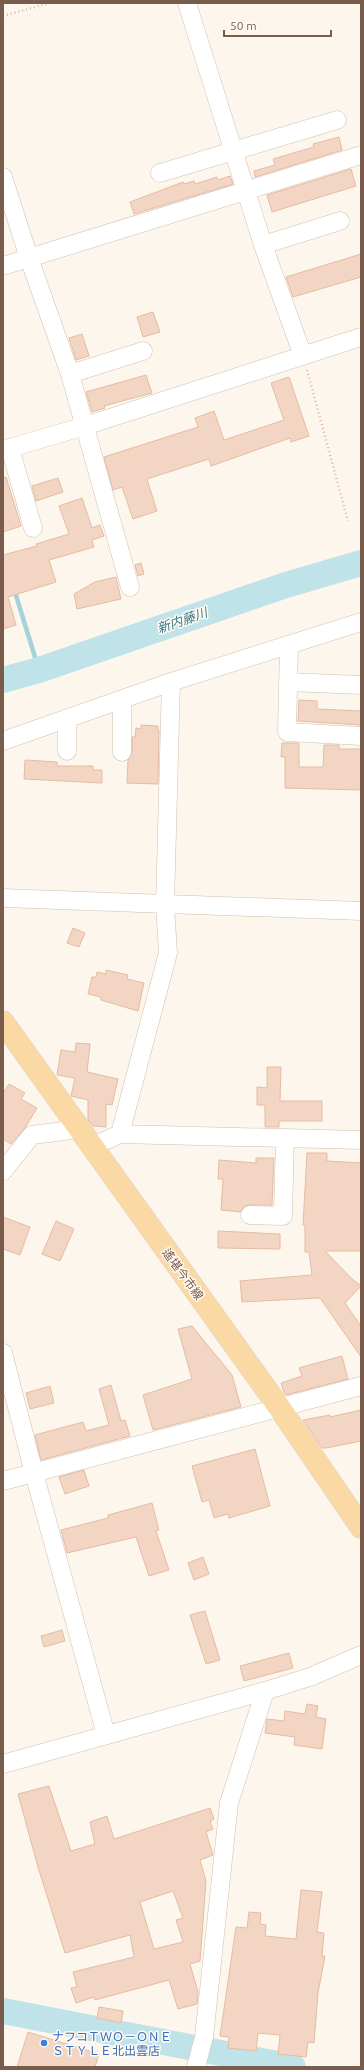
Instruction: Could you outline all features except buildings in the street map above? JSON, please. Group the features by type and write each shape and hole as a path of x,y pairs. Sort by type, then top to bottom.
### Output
{"main road":[{"name":"遙堪今市線","path":"5,1031 78,1129 279,1408 361,1527"}],"street":[{"path":"187,3 262,245 303,356"},
{"path":"160,173 337,120"},
{"path":"3,266 361,155"},
{"path":"3,177 29,258 70,374 130,587"},
{"path":"262,245 340,222"},
{"path":"33,528 7,449 85,426 361,337"},
{"path":"70,374 143,351"},
{"path":"3,741 171,682 361,622"},
{"path":"289,645 288,732 361,736"},
{"path":"120,1134 168,953 165,905 171,682"},
{"path":"288,682 361,684"},
{"path":"122,699 122,752"},
{"path":"67,752 68,718"},
{"path":"3,898 361,911"},
{"path":"3,1172 32,1135 78,1129"},
{"path":"91,1147 120,1134 361,1140"},
{"path":"250,1215 283,1216 285,1138"},
{"path":"3,1353 8,1396 34,1473 106,1735"},
{"path":"3,1481 361,1386"},
{"path":"3,1764 265,1691 310,1676 361,1655"},
{"path":"196,2067 204,2037 229,1803 265,1691"}],"path":[{"path":"3,16 50,3"},
{"path":"303,356 348,521"}],"waterway":[{"name":"新内藤川","path":"3,680 39,670 286,585 361,563"},
{"path":"14,589 39,670"},
{"path":"3,2011 293,2067"}],"place":[{"name":"ナフコＴＷＯ－ＯＮＥ ＳＴＹＬＥ北出雲店","path":"44,2043"}]}
